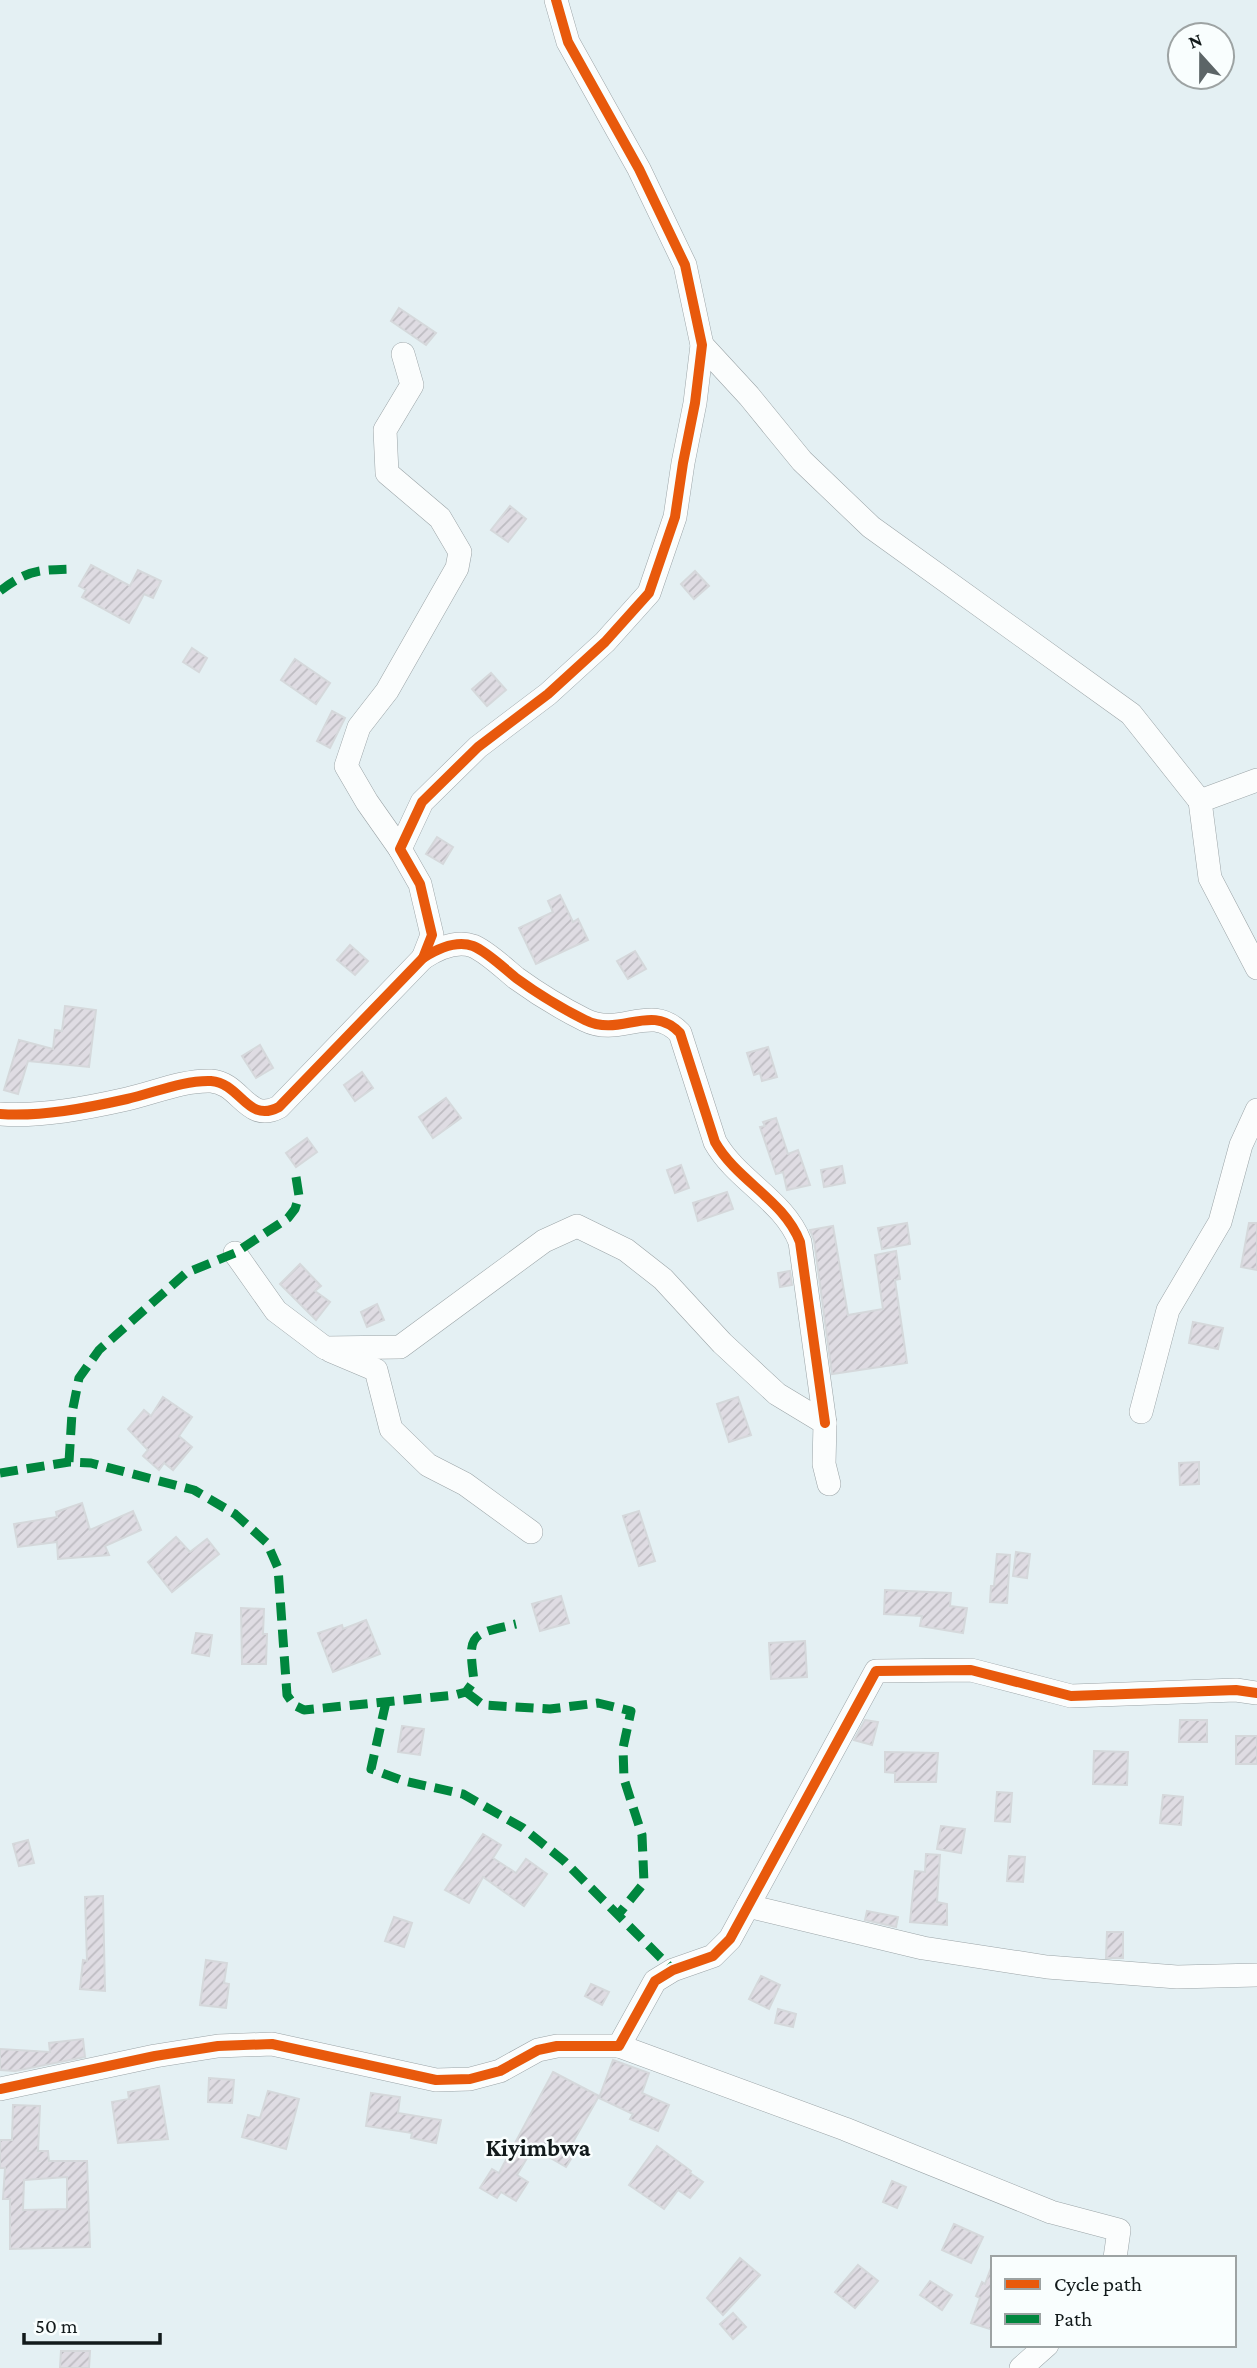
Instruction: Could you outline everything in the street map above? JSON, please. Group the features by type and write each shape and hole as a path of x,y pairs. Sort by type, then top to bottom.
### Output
{"street":[{"path":"400,849 422,802 478,747 548,694 605,642 649,593 676,517 702,345 685,265 639,169 568,42 556,0"},
{"path":"702,345 749,396 802,461 871,527 1131,714 1200,801 1210,878 1257,968"},
{"path":"403,354 412,385 385,430 387,472 440,518 460,552 457,568 387,691 359,727 346,766 420,884 432,936 423,958"},
{"path":"1200,801 1257,780"},
{"path":"0,1114 38,1114 202,1081 217,1082 229,1087 258,1111 268,1113 279,1107 423,958 437,949 454,945 473,946 527,986 587,1021 605,1027 658,1019 671,1024 680,1033 719,1149 754,1187 784,1213 794,1226 800,1242 825,1423 824,1464 829,1484"},
{"path":"1141,1412 1168,1310 1220,1222 1241,1144 1257,1110"},
{"path":"325,1348 400,1347 544,1241 577,1226 626,1250 663,1279 722,1343 777,1394 825,1423"},
{"path":"235,1252 276,1311 325,1348 376,1370 391,1429 428,1465 465,1484 531,1532"},
{"path":"619,2046 655,1981 673,1970 713,1955 730,1939 876,1671 971,1670 1071,1696 1236,1689 1257,1693"},
{"path":"748,1906 923,1948 1047,1967 1177,1976 1257,1975"},
{"path":"0,2088 218,2046 272,2044 436,2080 470,2079 490,2074 538,2050 557,2046 619,2046 845,2129 1051,2212 1119,2230 1115,2256"},
{"path":"1021,2368 1045,2347"}],"building":[{"path":"399,308 436,333 426,345 391,321"},
{"path":"510,506 526,519 508,542 491,530"},
{"path":"91,565 130,586 138,570 161,581 153,598 144,594 129,623 82,597 86,590 79,586"},
{"path":"695,571 709,586 694,599 681,584"},
{"path":"192,648 207,658 199,672 183,662"},
{"path":"295,659 330,683 316,704 281,680"},
{"path":"491,673 506,690 487,706 472,689"},
{"path":"332,711 345,718 330,748 317,741"},
{"path":"437,837 453,847 443,864 426,854"},
{"path":"560,895 573,922 578,919 588,940 536,964 519,928 553,912 548,901"},
{"path":"350,945 368,961 355,975 337,960"},
{"path":"635,951 646,969 628,979 617,961"},
{"path":"65,1006 96,1010 89,1067 28,1061 18,1094 4,1090 19,1040 53,1049 55,1030 62,1031"},
{"path":"260,1045 273,1068 256,1078 242,1056"},
{"path":"768,1047 777,1077 762,1081 760,1073 754,1075 747,1053"},
{"path":"362,1072 373,1088 355,1101 344,1085"},
{"path":"446,1098 461,1118 433,1138 419,1117"},
{"path":"776,1118 788,1154 798,1150 810,1185 787,1190 783,1172 776,1174 760,1127 765,1126 763,1122"},
{"path":"307,1138 317,1152 296,1167 286,1153"},
{"path":"681,1165 689,1188 675,1193 667,1170"},
{"path":"842,1166 845,1183 824,1187 821,1170"},
{"path":"727,1192 733,1209 698,1221 693,1203"},
{"path":"907,1223 910,1244 882,1249 878,1228"},
{"path":"1249,1223 1257,1223 1257,1270 1241,1267"},
{"path":"833,1226 848,1315 883,1309 875,1255 896,1251 900,1279 895,1280 907,1363 832,1374 814,1240 810,1230"},
{"path":"300,1264 321,1286 315,1291 330,1302 316,1320 280,1284"},
{"path":"790,1271 792,1285 780,1287 778,1273"},
{"path":"377,1304 384,1320 367,1327 361,1312"},
{"path":"1193,1322 1223,1328 1218,1349 1189,1343"},
{"path":"163,1397 192,1417 179,1436 192,1447 173,1470 164,1463 159,1470 143,1456 148,1450 128,1429 144,1410 151,1416"},
{"path":"738,1397 751,1435 729,1442 717,1404"},
{"path":"1199,1462 1199,1484 1180,1485 1179,1463"},
{"path":"82,1503 90,1530 133,1511 141,1530 105,1546 109,1555 58,1559 57,1542 18,1547 14,1524 57,1517 56,1512"},
{"path":"639,1511 655,1561 639,1566 623,1516"},
{"path":"176,1537 190,1552 207,1539 219,1554 172,1592 148,1562"},
{"path":"1016,1552 1030,1554 1027,1578 1013,1576"},
{"path":"997,1554 1010,1555 1007,1603 990,1602"},
{"path":"885,1590 951,1593 950,1606 967,1608 963,1633 920,1626 922,1616 884,1614"},
{"path":"561,1596 569,1623 540,1631 532,1604"},
{"path":"241,1608 264,1609 266,1664 242,1664"},
{"path":"366,1620 380,1654 333,1672 318,1633 342,1625 343,1629"},
{"path":"196,1633 212,1635 209,1656 192,1653"},
{"path":"805,1641 807,1677 771,1679 769,1643"},
{"path":"865,1720 878,1722 872,1745 854,1740"},
{"path":"1180,1720 1207,1720 1207,1742 1179,1742"},
{"path":"402,1726 424,1729 420,1755 398,1752"},
{"path":"1236,1736 1257,1736 1257,1764 1236,1764"},
{"path":"1094,1751 1128,1752 1127,1785 1093,1784"},
{"path":"885,1752 938,1753 936,1782 895,1782 895,1773 885,1772"},
{"path":"997,1792 1012,1793 1010,1822 995,1821"},
{"path":"1163,1795 1183,1797 1181,1825 1160,1823"},
{"path":"941,1826 965,1829 961,1853 937,1849"},
{"path":"483,1834 501,1845 493,1858 516,1873 526,1859 547,1874 524,1906 483,1877 469,1903 445,1890"},
{"path":"28,1840 34,1863 19,1866 13,1844"},
{"path":"926,1854 940,1855 937,1902 947,1904 947,1925 910,1922 915,1871 925,1872"},
{"path":"1009,1856 1025,1857 1023,1882 1007,1881"},
{"path":"103,1896 105,1991 80,1989 83,1960 87,1961 85,1897"},
{"path":"867,1911 898,1917 896,1927 865,1920"},
{"path":"394,1917 412,1923 404,1947 385,1941"},
{"path":"1107,1932 1123,1932 1123,1958 1106,1958"},
{"path":"206,1960 227,1963 224,1983 229,1984 226,2008 200,2005"},
{"path":"761,1976 780,1985 769,2009 749,1999"},
{"path":"591,1984 609,1992 602,2005 585,1996"},
{"path":"778,2009 796,2014 793,2027 775,2023"},
{"path":"83,2039 85,2057 15,2071 0,2070 0,2049 50,2052 49,2043"},
{"path":"613,2060 649,2073 642,2093 669,2105 658,2131 630,2119 633,2114 599,2098"},
{"path":"553,2072 599,2096 573,2142 579,2146 566,2167 533,2148 517,2175 528,2182 516,2201 501,2192 497,2198 480,2188 492,2169 499,2173"},
{"path":"209,2078 234,2080 232,2103 208,2102"},
{"path":"159,2086 168,2139 118,2143 112,2102 129,2099 128,2092"},
{"path":"268,2091 299,2099 286,2149 242,2137 248,2115 260,2118"},
{"path":"371,2093 400,2097 398,2113 441,2120 436,2143 411,2138 412,2133 366,2126"},
{"path":"13,2105 40,2106 38,2151 48,2151 49,2161 87,2161 90,2247 10,2249 10,2199 3,2199 5,2168 0,2168 0,2140 12,2140","holes":["67,2177 67,2209 23,2210 24,2180"]},
{"path":"657,2146 703,2182 690,2198 678,2190 664,2209 629,2185"},
{"path":"892,2181 906,2187 897,2208 883,2202"},
{"path":"954,2224 983,2237 971,2263 942,2250"},
{"path":"740,2258 760,2275 723,2315 707,2298"},
{"path":"858,2265 878,2281 855,2308 835,2292"},
{"path":"991,2268 991,2329 971,2323 980,2298 976,2296 982,2282 985,2284"},
{"path":"930,2281 952,2295 942,2310 920,2295"},
{"path":"733,2313 746,2327 733,2339 720,2324"},
{"path":"61,2351 90,2351 89,2368 60,2368"}],"marked path":[{"path":"0,591 33,572 71,569"},
{"path":"69,1462 72,1413 79,1378 99,1350 186,1273 235,1253 288,1218 295,1209 299,1196 296,1177"},
{"path":"0,1473 69,1462 91,1463 194,1490 235,1514 267,1543 278,1568 287,1695 294,1705 304,1710 466,1692 474,1681 471,1653 475,1639 480,1634 516,1624"},
{"path":"466,1692 483,1705 550,1709 598,1703 631,1711 623,1748 624,1779 642,1835 644,1883 617,1916"},
{"path":"386,1702 371,1769 404,1781 463,1794 523,1828 564,1861 673,1970"}],"cycle path":[{"path":"423,958 432,935 420,884 400,849 422,802 478,747 548,694 605,642 649,593 675,517 695,403 702,345 685,265 639,169 568,42 556,0"},
{"path":"0,1114 48,1113 80,1108 200,1081 221,1083 251,1107 268,1111 279,1107 423,958 453,945 473,946 533,990 585,1020 611,1025 658,1020 669,1024 680,1033 715,1142 735,1168 783,1214 800,1242 825,1423"},
{"path":"0,2089 155,2056 218,2046 272,2044 436,2080 470,2079 500,2071 538,2050 557,2046 619,2046 655,1981 673,1970 713,1956 730,1939 876,1671 971,1670 1071,1696 1236,1690 1257,1693"}],"district":[{"name":"Kiyimbwa","path":"538,2148"}]}
